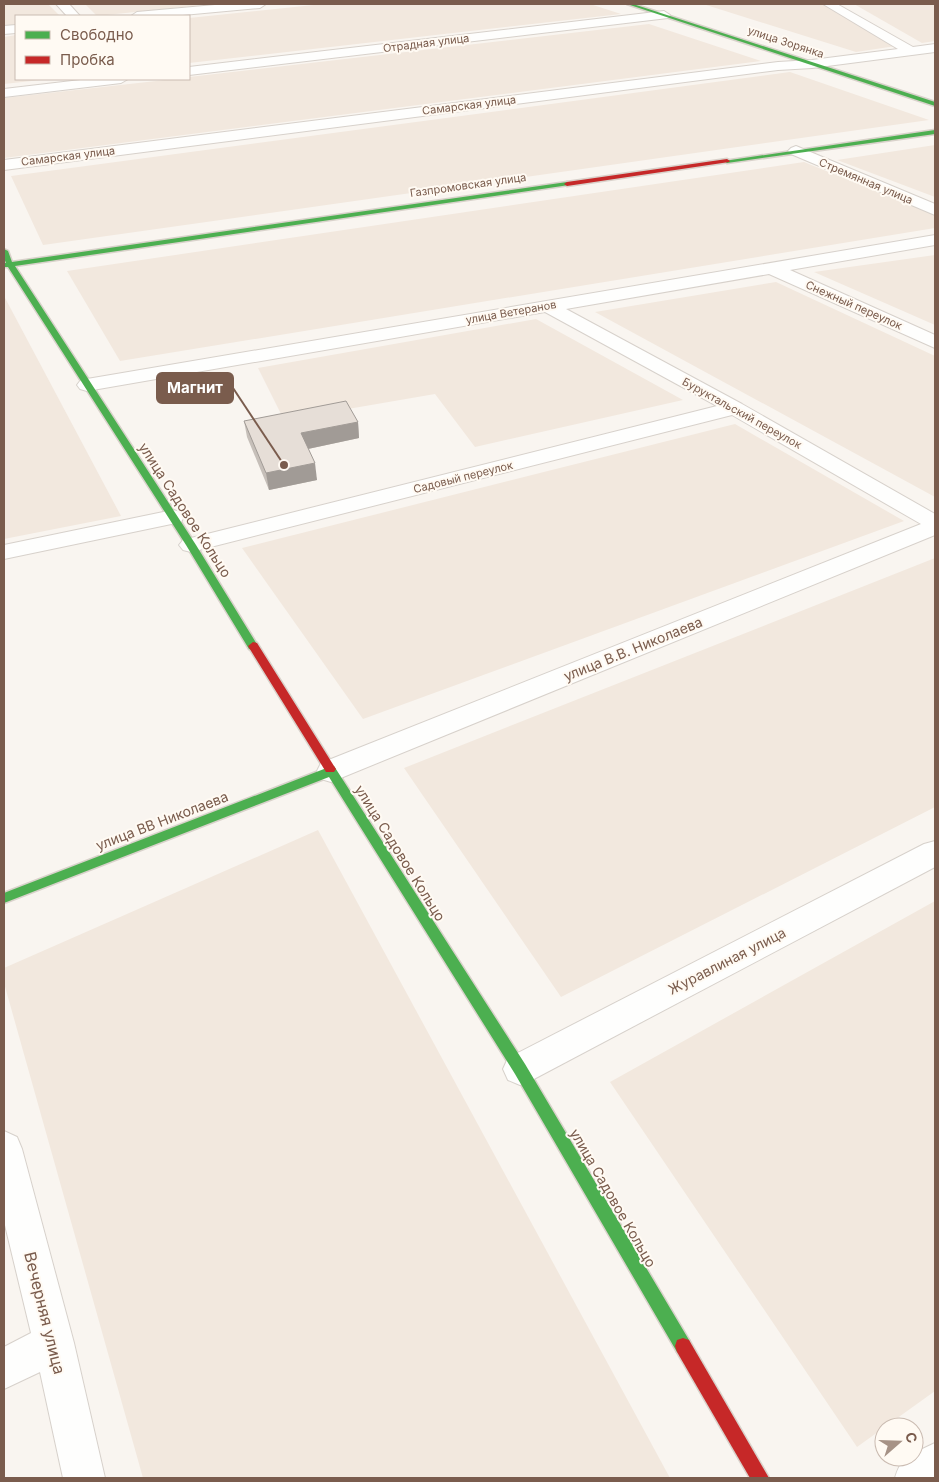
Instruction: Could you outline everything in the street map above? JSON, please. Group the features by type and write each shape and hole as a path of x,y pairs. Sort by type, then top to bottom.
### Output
{"street":[{"path":"62,4 73,15"},
{"path":"145,15 226,5 260,4"},
{"name":"улица Зорянка","path":"629,4 935,104"},
{"path":"829,4 912,51"},
{"name":"Отрадная улица","path":"190,71 664,15"},
{"name":"Самарская улица","path":"4,164 778,66 812,64 935,48"},
{"path":"4,93 114,80"},
{"name":"Газпромовская улица","path":"7,264 935,132"},
{"name":"Стремянная улица","path":"796,151 935,210"},
{"name":"улица Ветеранов","path":"87,384 935,240"},
{"name":"улица Садовое Кольцо","path":"4,251 7,264 191,545 331,771 520,1069 760,1478"},
{"name":"Снежный переулок","path":"773,268 935,342"},
{"name":"Буруктальский переулок","path":"547,306 735,408 935,525"},
{"name":"Садовый переулок","path":"191,545 735,408"},
{"path":"4,552 173,517"},
{"name":"улица В.В. Николаева","path":"331,771 935,525"},
{"name":"улица ВВ Николаева","path":"4,898 331,771"},
{"name":"Журавлиная улица","path":"520,1069 935,853"},
{"name":"Вечерняя улица","path":"4,1149 54,1343 84,1478"},
{"path":"4,1369 54,1343"},
{"path":"916,1478 935,1464"}],"shaded area":[{"path":"4,4 48,4 59,15 15,15 15,25 4,26"},
{"path":"85,4 211,4 106,15 96,15"},
{"path":"323,4 590,4 621,14 190,63 190,18"},
{"path":"703,4 823,4 896,46 856,52"},
{"path":"854,4 935,4 935,41 922,43"},
{"path":"649,24 761,61 4,158 4,98 165,80 190,80 190,77"},
{"path":"15,35 15,80 41,80 4,84 4,37"},
{"path":"790,72 929,120 43,245 11,176"},
{"path":"935,145 935,197 837,160"},
{"path":"804,162 935,215 935,228 120,361 67,271"},
{"path":"935,255 935,325 814,272"},
{"path":"776,282 935,356 935,497 595,312"},
{"path":"4,296 121,516 4,539"},
{"path":"536,319 683,400 475,447 435,394 284,420 258,368"},
{"path":"735,424 904,521 363,719 242,548"},
{"path":"935,558 935,807 561,997 404,768"},
{"path":"318,830 670,1478 143,1478 4,983 4,968"},
{"path":"935,901 935,1391 899,1417 874,1417 874,1435 857,1447 610,1082"}],"building":[{"path":"346,401 358,422 301,433 315,463 266,473 244,421"}],"traffic: fast":[{"path":"629,4 935,104"},
{"path":"727,161 935,132"},
{"path":"4,265 567,184"},
{"path":"4,251 10,264 191,545 253,646"},
{"path":"330,769 520,1069 683,1346"},
{"path":"4,898 331,771"}],"traffic: jam":[{"path":"567,184 727,161"},
{"path":"253,646 330,769"},
{"path":"683,1346 760,1478"}],"place":[{"name":"Магнит","path":"284,465"}]}
